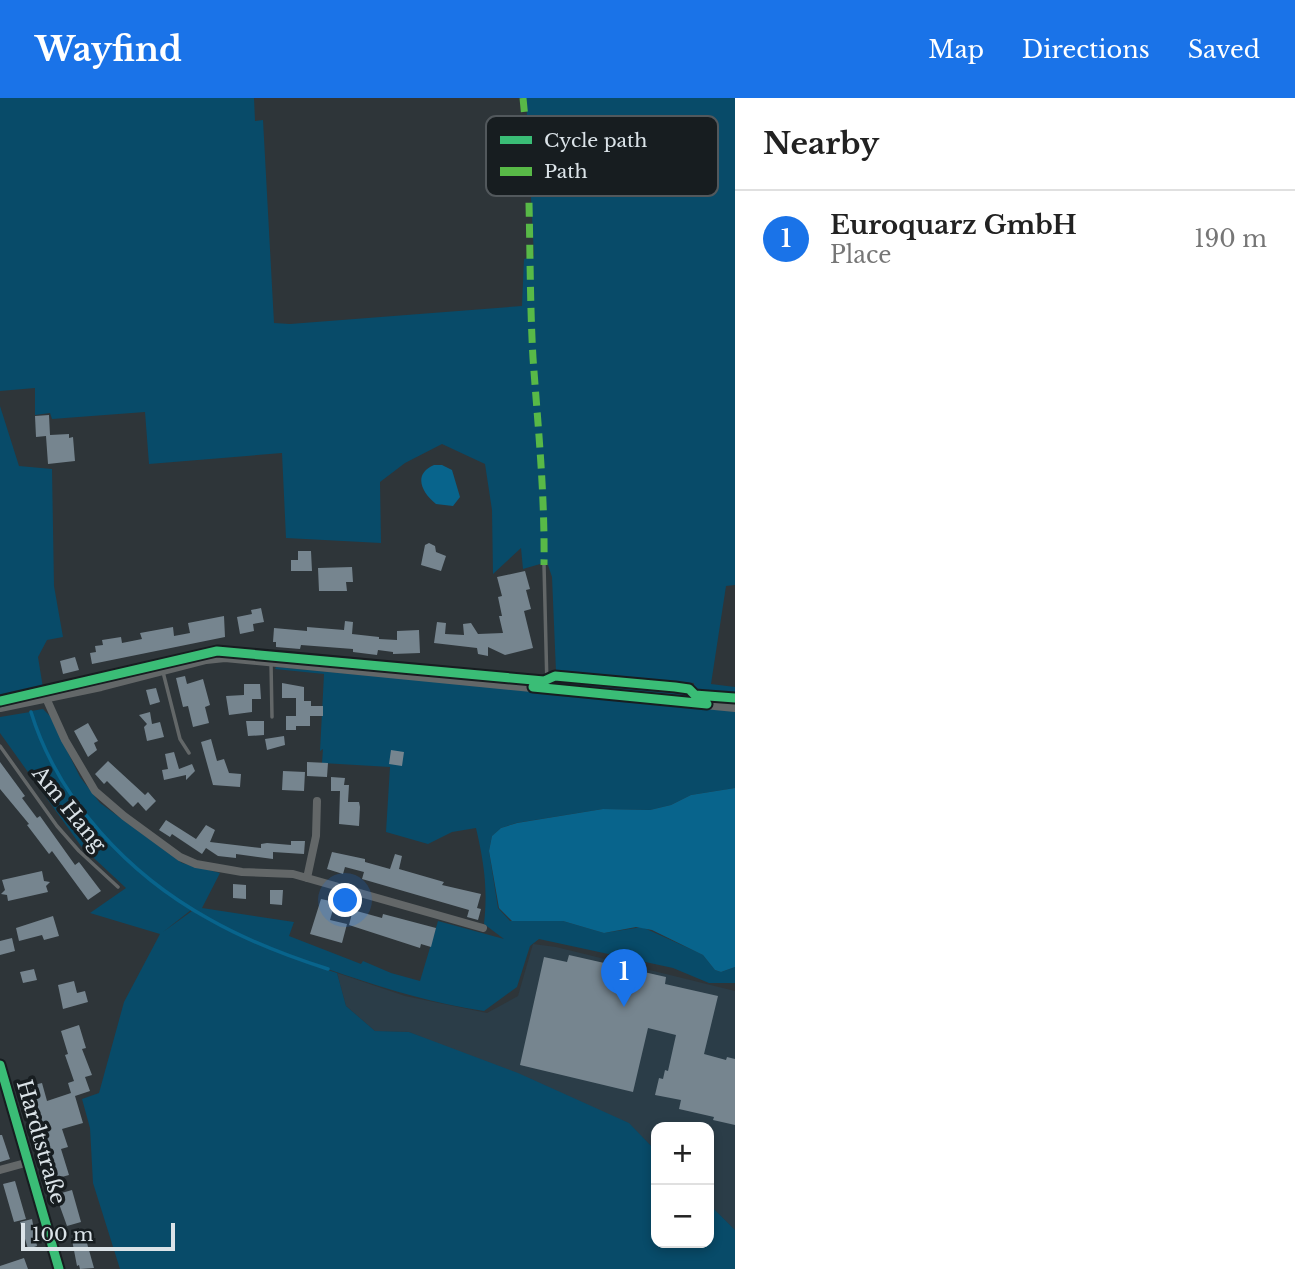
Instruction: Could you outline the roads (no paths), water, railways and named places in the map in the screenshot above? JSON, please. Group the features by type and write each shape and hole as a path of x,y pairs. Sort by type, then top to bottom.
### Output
{"street":[{"path":"0,707 216,657 735,707"},
{"path":"43,699 52,706 65,740 95,791 180,857 196,864 242,872 293,874 483,928"},
{"path":"307,878 316,836 317,802"},
{"name":"Hardtstraße","path":"0,1065 60,1269"},
{"path":"0,1170 29,1162"}],"lane":[{"path":"544,565 547,689"},
{"path":"271,661 272,717"},
{"path":"163,670 180,739 189,753"},
{"name":"Am Hang","path":"0,746 57,826 79,851 118,887"}],"waterway":[{"path":"31,712 43,744 78,805 100,832 151,880 179,901 223,927 267,947 328,969"}],"place":[{"name":"Euroquarz GmbH","path":"624,1007"}]}
